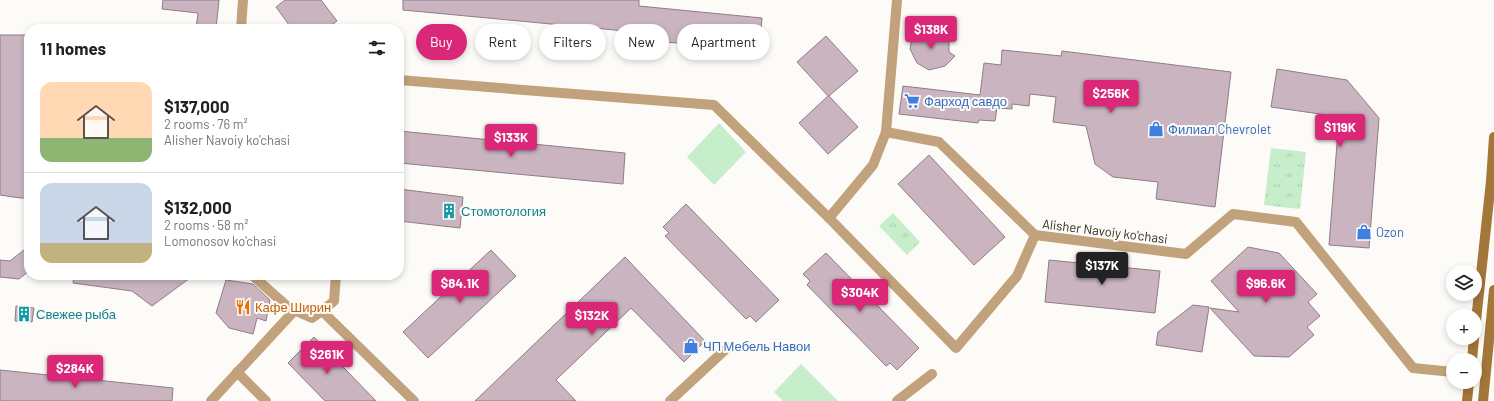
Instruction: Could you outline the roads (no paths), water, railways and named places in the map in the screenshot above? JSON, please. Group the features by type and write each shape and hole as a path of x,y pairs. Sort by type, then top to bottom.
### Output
{"main road":[{"path":"1477,309 1494,137"},
{"path":"1483,401 1494,290"},
{"path":"1467,401 1469,389"}],"street":[{"path":"241,24 243,0"},
{"path":"829,218 873,165 886,132 897,0"},
{"path":"404,80 714,105 829,218 956,348 1017,276 1035,235"},
{"name":"Alisher Navoiy ko'chasi","path":"886,132 939,142 1035,235 1186,254 1233,214 1296,222 1413,368 1446,371"},
{"path":"258,280 289,308 312,318 334,301 336,280"},
{"path":"211,401 295,310"},
{"path":"322,311 414,401"},
{"path":"670,401 727,348"},
{"path":"237,372 266,401"},
{"path":"897,401 932,374"}],"place":[{"name":"Фарход савдо","path":"912,101"},
{"name":"Филиал Chevrolet","path":"1156,129"},
{"name":"Стомотология","path":"449,211"},
{"name":"Ozon","path":"1364,232"},
{"name":"Кафе Ширин","path":"243,307"},
{"name":"Свежее рыба","path":"24,314"},
{"name":"ЧП Мебель Навои","path":"691,346"}]}
